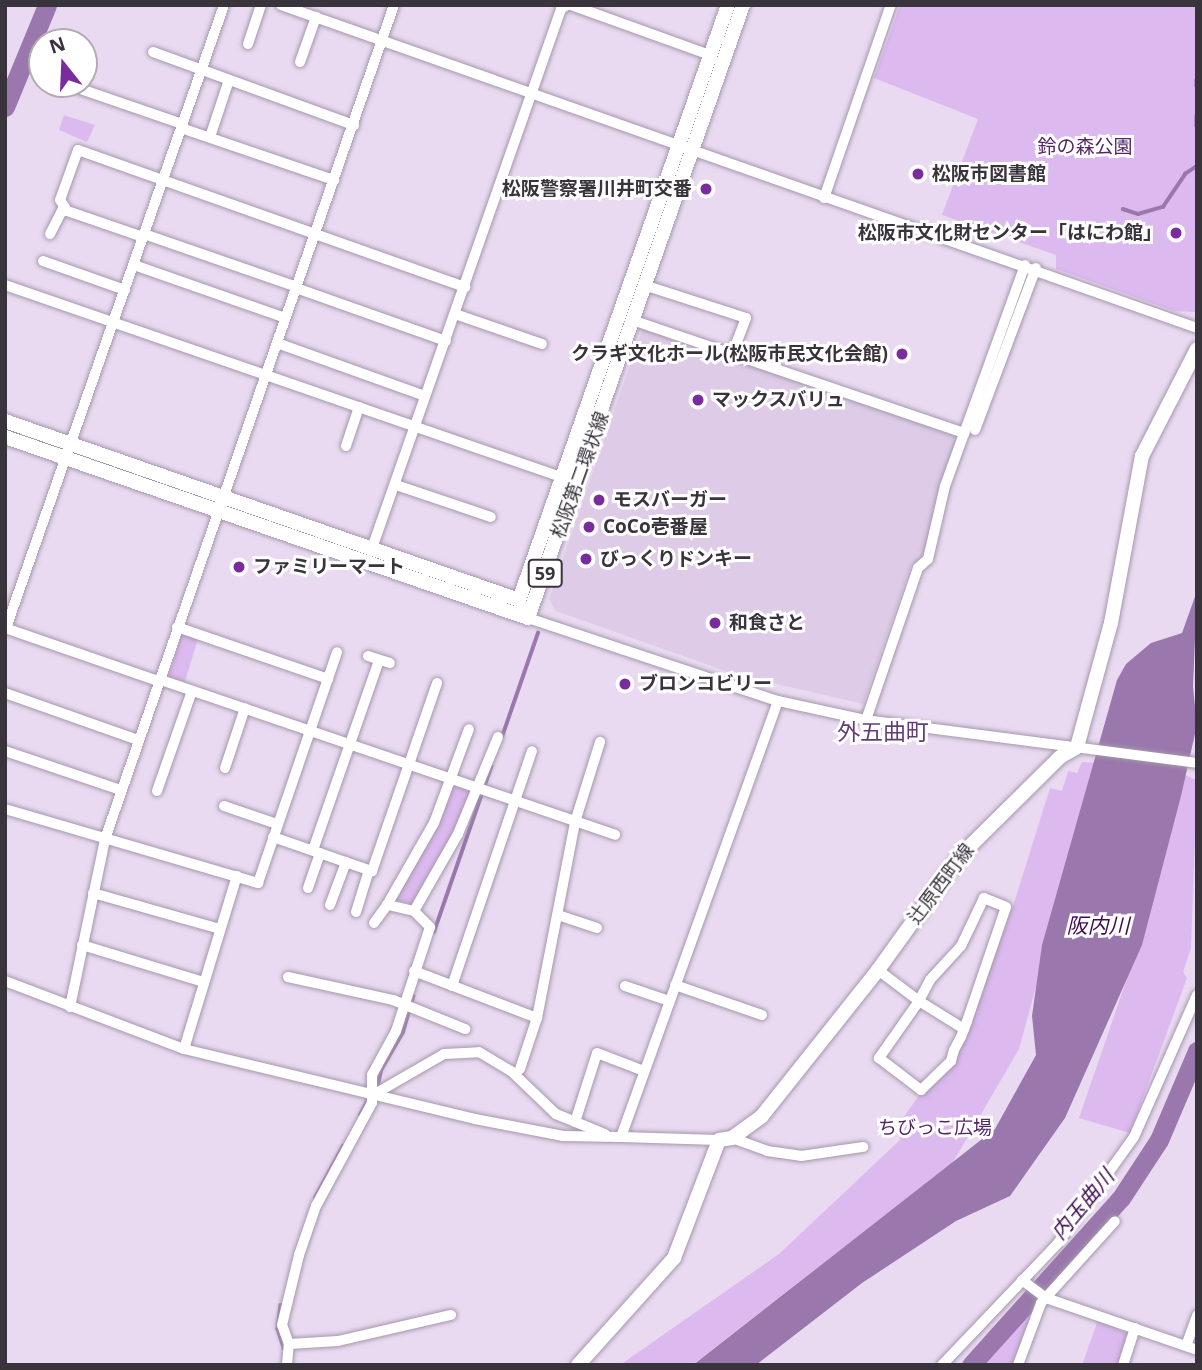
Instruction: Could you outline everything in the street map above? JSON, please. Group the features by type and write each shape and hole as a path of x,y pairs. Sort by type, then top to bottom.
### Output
{"main road":[{"name":"松阪第二環状線","path":"519,600 728,5"},
{"name":"松阪第二環状線","path":"528,618 635,321 743,5"},
{"path":"1077,747 1111,623 1142,456 1197,349"},
{"name":"59","path":"5,421 371,551 519,600"},
{"path":"5,438 528,618"},
{"name":"辻原西町線","path":"725,1139 762,1116 878,970 933,889 976,837 1060,757 1077,747"},
{"path":"578,1365 674,1258 725,1139"}],"street":[{"path":"224,5 6,628 615,835"},
{"path":"248,44 261,5"},
{"path":"281,5 691,153 1031,267 1197,328"},
{"path":"371,551 561,9 569,5 710,55"},
{"path":"824,198 891,5"},
{"path":"70,1007 105,839 221,497 354,125 382,40 390,6"},
{"path":"300,62 316,17"},
{"path":"153,51 354,125"},
{"path":"210,137 229,80"},
{"path":"98,96 334,180"},
{"path":"446,341 64,206 61,200 78,150 465,287"},
{"path":"50,234 64,206"},
{"path":"43,261 125,290"},
{"path":"134,265 285,318"},
{"path":"866,720 918,568 928,559 970,432 1031,267"},
{"path":"5,285 564,478"},
{"path":"647,286 746,318 733,352"},
{"path":"455,314 542,344"},
{"path":"635,321 970,432"},
{"path":"277,343 425,396"},
{"path":"346,446 359,407"},
{"path":"396,485 491,517"},
{"path":"519,600 528,618 778,701 866,720 1196,763"},
{"path":"177,627 328,679"},
{"path":"5,808 258,883 337,652"},
{"path":"308,888 316,852 379,660"},
{"path":"356,912 437,683"},
{"path":"157,791 192,691"},
{"path":"5,693 138,740"},
{"path":"617,1137 644,1071 778,701"},
{"path":"225,768 246,708"},
{"path":"374,923 429,834 469,729"},
{"path":"414,911 481,789 498,737"},
{"path":"520,1069 537,1018 575,822 600,742"},
{"path":"5,751 121,790"},
{"path":"452,985 516,802 531,751"},
{"path":"224,806 278,824"},
{"path":"273,837 369,870"},
{"path":"330,905 346,862"},
{"path":"184,1049 237,876"},
{"path":"93,893 220,929"},
{"path":"984,898 1006,907 951,1061 921,1090 879,1058 919,1001 930,980 961,946 984,898"},
{"path":"287,1365 289,1344 282,1325 303,1243 316,1206 358,1135 371,1093 374,1068 409,1007 430,927 414,911 387,905"},
{"path":"558,915 597,928"},
{"path":"82,945 204,982"},
{"path":"878,970 919,1001 964,1029"},
{"path":"419,973 537,1018"},
{"path":"288,977 345,986 352,994 409,1007 464,1029"},
{"path":"5,981 184,1049 562,1136 725,1139 767,1151 801,1156 863,1147"},
{"path":"674,985 762,1015"},
{"path":"625,986 669,1001"},
{"path":"942,1365 1058,1243 1134,1137 1197,995"},
{"path":"371,1093 444,1054 471,1051 499,1062 556,1114 617,1137"},
{"path":"575,1122 597,1053 644,1071"},
{"path":"1018,1365 1046,1298 1115,1221"},
{"path":"1022,1280 1046,1298 1191,1348 1197,1315"},
{"path":"289,1344 338,1341 451,1315"},
{"path":"1123,1365 1135,1328"}],"shaded area":[{"path":"643,328 953,434 956,443 928,541 921,558 911,565 863,704 734,674 556,611 549,599"}],"green space":[{"name":"鈴の森公園","path":"900,5 1197,5 1197,312 1174,311 1056,269 1056,255 942,215 978,119 874,78"},
{"path":"64,115 95,125 87,142 59,130"},
{"path":"182,633 198,638 185,682 169,677"},
{"name":"ちびっこ広場","path":"1082,762 1097,763 1019,1049 953,1162 692,1365 620,1365 779,1254 900,1140 898,1125 920,1094 954,1063 1013,906 1050,788 1062,791 1068,771 1077,773"},
{"path":"1182,774 1197,780 1191,948 1183,972 1187,978 1130,1133 1079,1118 1142,935"},
{"path":"452,784 471,790 448,844 412,904 392,899"},
{"path":"1029,1296 1037,1301 1014,1365 961,1365"},
{"path":"1098,1320 1130,1335 1119,1365 1082,1365"}],"water":[{"name":"阪内川","path":"1197,591 1193,687 1197,725 1181,796 1142,945 1065,1118 1010,1196 956,1221 862,1283 756,1365 693,1365 995,1129 1036,1055 1032,1016 1042,945 1117,680 1126,664 1151,643 1182,633"}],"waterway":[{"path":"5,107 47,5"},
{"path":"1197,80 1197,86"},
{"path":"1197,116 1197,126"},
{"path":"1123,209 1138,214 1163,207 1185,174 1197,166"},
{"path":"502,737 538,633"},
{"path":"434,932 491,767"},
{"path":"377,1089 381,1070 403,1032 413,996"},
{"name":"内玉曲川","path":"971,1365 1121,1198 1159,1140 1197,1051"},
{"path":"360,1115 368,1100"},
{"path":"315,1198 343,1146"},
{"path":"281,1305 278,1329 284,1348"}],"place":[{"name":"松阪市図書館","path":"918,174"},
{"name":"松阪警察署川井町交番","path":"706,189"},
{"name":"松阪市文化財センター「はにわ館」","path":"1176,233"},
{"name":"クラギ文化ホール(松阪市民文化会館)","path":"902,354"},
{"name":"マックスバリュ","path":"698,400"},
{"name":"モスバーガー","path":"599,500"},
{"name":"CoCo壱番屋","path":"589,527"},
{"name":"びっくりドンキー","path":"586,559"},
{"name":"ファミリーマート","path":"239,567"},
{"name":"和食さと","path":"715,623"},
{"name":"ブロンコビリー","path":"625,684"}],"district":[{"name":"外五曲町","path":"883,731"}]}
